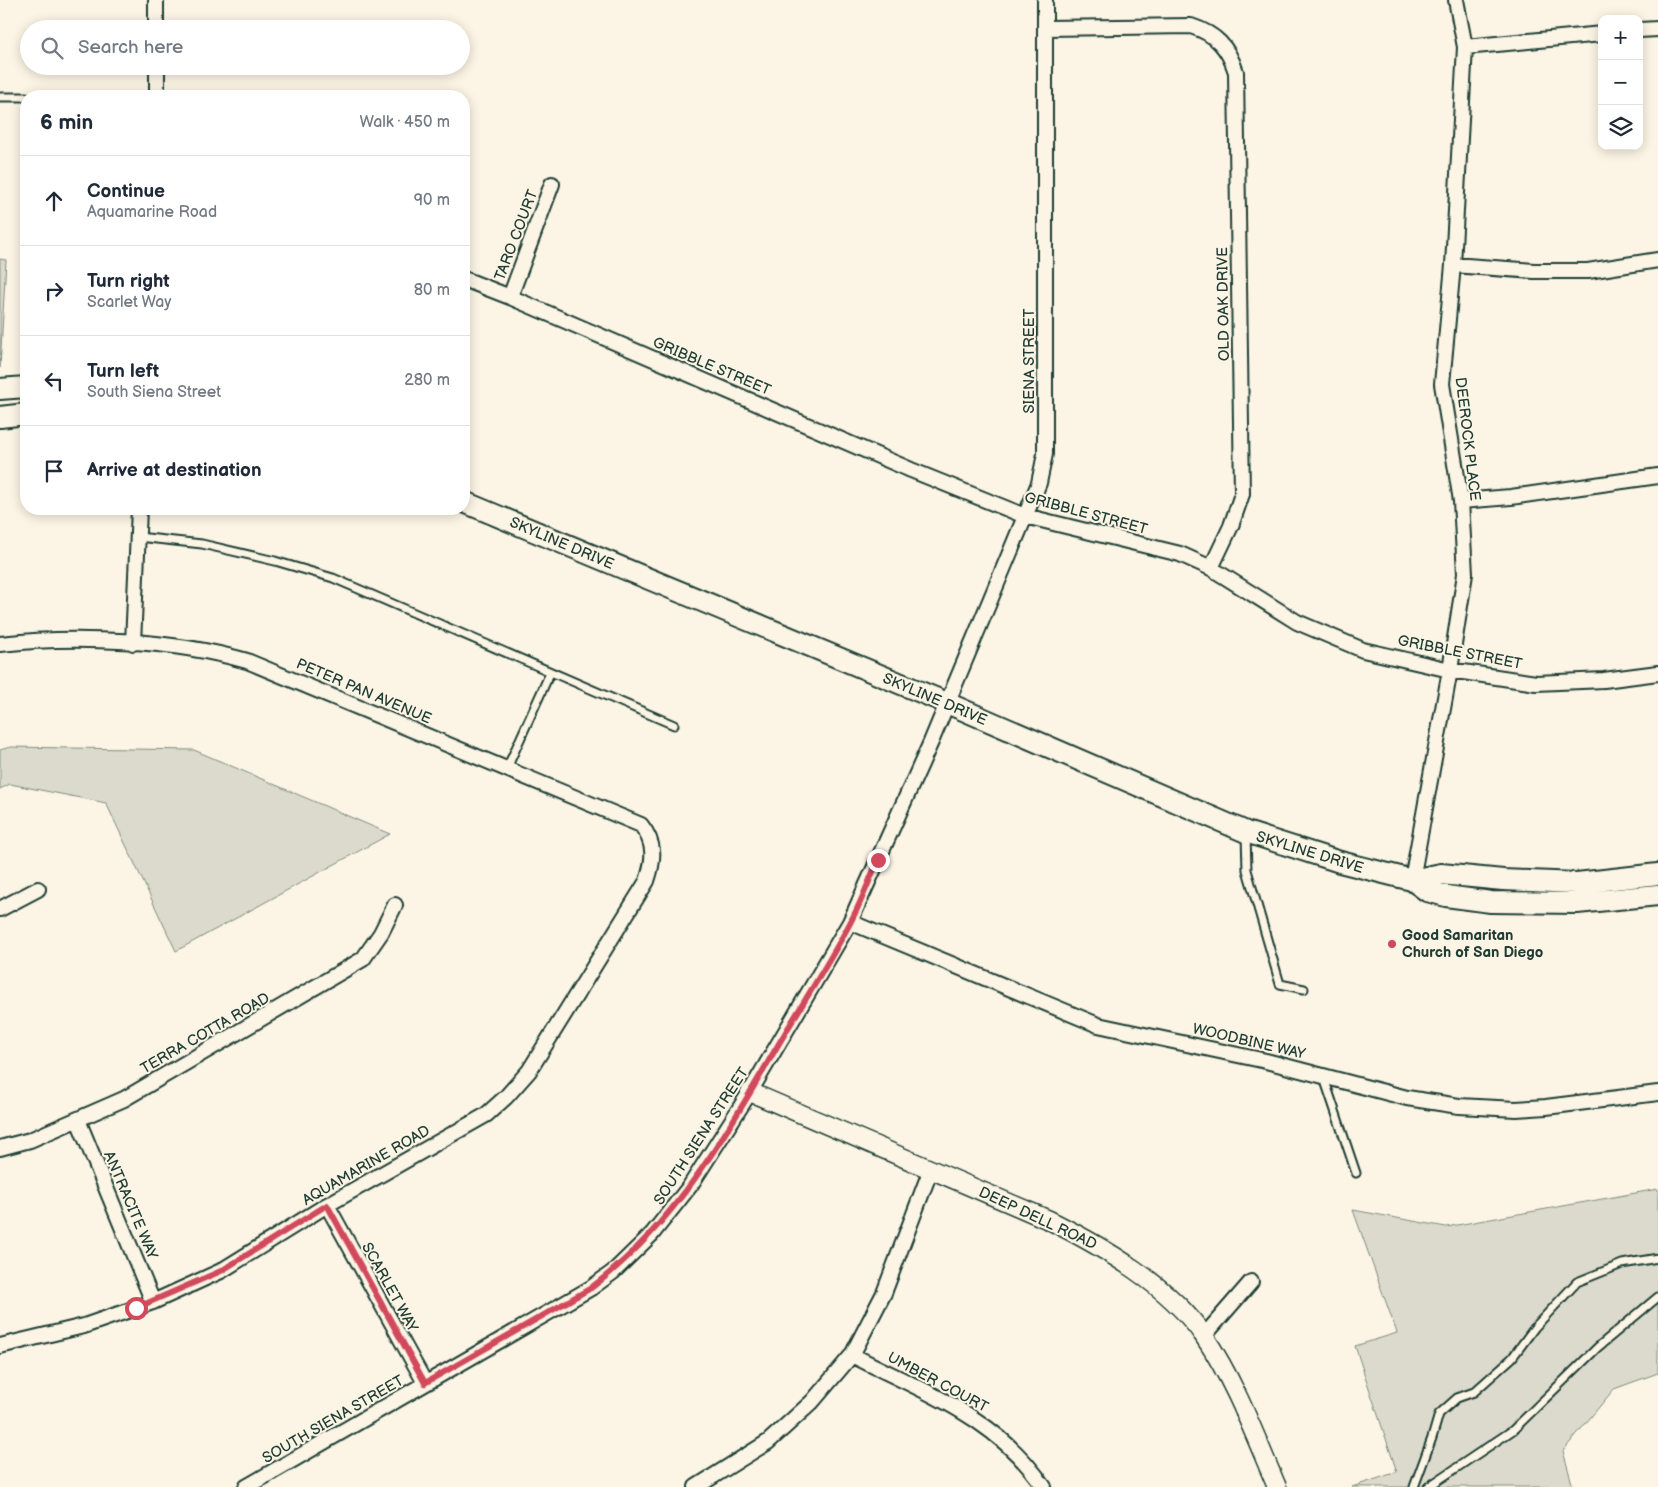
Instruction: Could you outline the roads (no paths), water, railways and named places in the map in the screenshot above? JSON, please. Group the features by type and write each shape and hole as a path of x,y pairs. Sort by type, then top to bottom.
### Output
{"main road":[{"path":"0,389 20,387"},
{"path":"0,417 20,415"},
{"name":"SKYLINE DRIVE","path":"470,504 947,703 1246,832 1340,862 1412,880 1427,891 1446,896 1491,902 1577,903 1658,895"},
{"name":"SKYLINE DRIVE","path":"1412,880 1441,874 1503,880 1577,882 1658,874"}],"street":[{"path":"156,0 156,20"},
{"name":"SIENA STREET","path":"947,703 1039,483 1045,454 1045,0"},
{"name":"DEEROCK PLACE","path":"1412,880 1450,670 1464,574 1460,501 1442,384 1453,265 1466,47 1456,0"},
{"name":"OLD OAK DRIVE","path":"1046,28 1191,26 1205,31 1216,39 1230,54 1236,72 1242,494 1231,526 1211,568"},
{"path":"1643,30 1658,29"},
{"path":"1466,47 1598,34"},
{"path":"157,75 157,90"},
{"name":"TARO COURT","path":"510,296 552,184"},
{"path":"1453,265 1534,271 1588,271 1658,260"},
{"name":"GRIBBLE STREET","path":"470,281 510,296 911,470 1025,516 1180,554 1211,568 1297,622 1363,650 1450,670 1536,682 1604,680 1658,673"},
{"path":"1460,501 1658,476"},
{"path":"132,642 139,515"},
{"name":"PETER PAN AVENUE","path":"0,644 132,642 199,649 246,661 641,825 650,836 653,862 646,881"},
{"name":"SOUTH SIENA STREET","path":"246,1487 591,1288 613,1272 646,1241 672,1211 750,1092 850,922 947,703"},
{"name":"AQUAMARINE ROAD","path":"0,1346 84,1326 154,1302 221,1271 327,1205 486,1115 506,1098 529,1071 646,881"},
{"path":"0,909 38,890"},
{"name":"TERRA COTTA ROAD","path":"0,1148 30,1140 124,1099 363,959 381,933 395,905"},
{"name":"WOODBINE WAY","path":"850,922 1098,1026 1256,1058 1407,1098 1486,1109 1546,1108 1658,1093"},
{"name":"DEEP DELL ROAD","path":"750,1092 1049,1220 1105,1249 1168,1297 1204,1336 1226,1372 1277,1487"},
{"name":"ANTRACITE WAY","path":"78,1120 154,1302"},
{"path":"696,1487 768,1442 812,1402 852,1355 884,1293 931,1169"},
{"name":"SCARLET WAY","path":"327,1205 425,1383"},
{"path":"1204,1336 1251,1282"},
{"name":"UMBER COURT","path":"852,1355 976,1418 1017,1452 1044,1487"}],"lane":[{"path":"0,97 20,97"},
{"path":"138,537 202,544 274,561 333,578 674,725"},
{"path":"507,768 550,672"},
{"path":"1246,832 1247,870 1280,984 1304,989"},
{"path":"1322,1075 1356,1173"},
{"path":"1414,1487 1439,1414 1456,1398 1474,1392 1512,1358 1535,1327 1577,1282 1622,1264 1658,1258"},
{"path":"1428,1487 1514,1430 1598,1347 1658,1297"}],"place":[{"name":"Good Samaritan Church of San Diego","path":"1392,944"}]}
